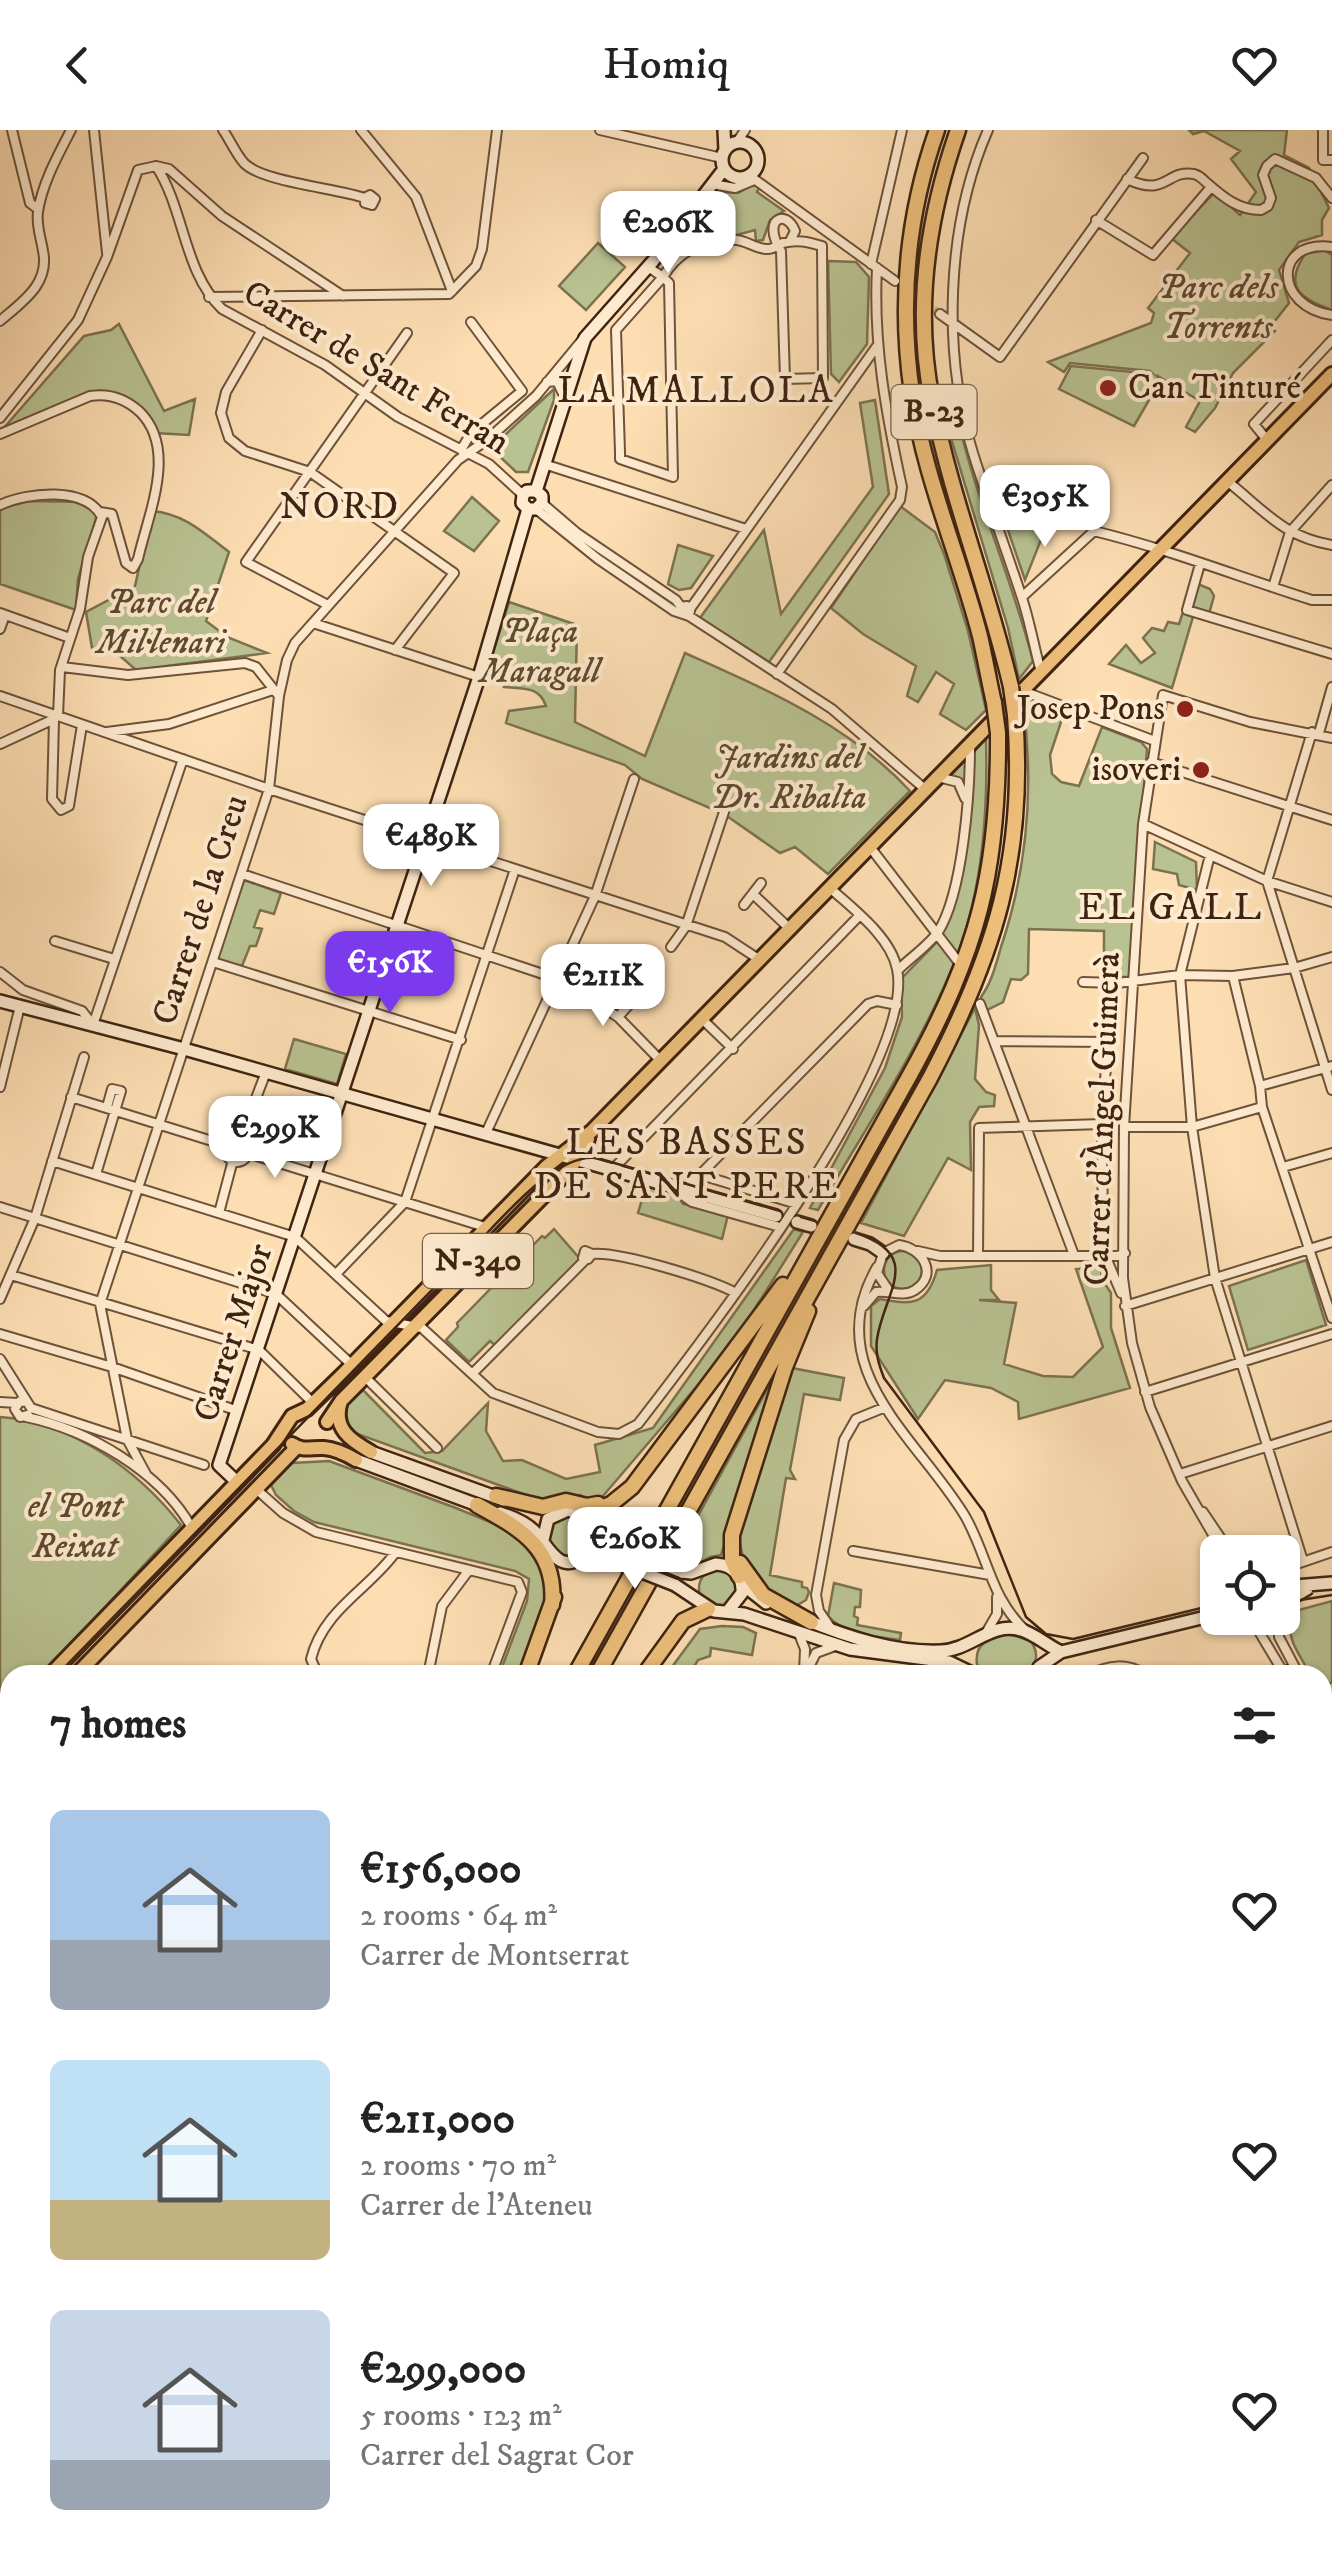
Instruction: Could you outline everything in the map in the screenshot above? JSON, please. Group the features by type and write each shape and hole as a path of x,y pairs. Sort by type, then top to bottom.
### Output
{"highway":[{"name":"B-23","path":"580,1665 815,1231 923,1050 969,950 986,892 995,844 998,733 994,703 979,635 926,457 912,396 906,336 912,227 937,130"},
{"name":"B-23","path":"603,1665 846,1240 948,1043 989,948 1002,905 1016,833 1017,689 943,450 931,397 925,335 927,260 934,217 958,130"},
{"path":"586,1518 632,1487 728,1360 815,1231"},
{"path":"740,1580 732,1560 732,1535 748,1480 785,1368 846,1240"},
{"path":"496,1496 542,1507 566,1501 587,1506 603,1502 623,1487 698,1390 728,1360"},
{"path":"748,1480 736,1533 739,1560 758,1590 811,1622"},
{"path":"477,1506 524,1533 532,1542 552,1572 552,1605"},
{"path":"530,1665 557,1582 549,1552"},
{"path":"651,1665 683,1620 703,1604"}],"main road":[{"name":"N-340","path":"60,1665 237,1482 286,1428 292,1416 310,1406 561,1154 592,1131 970,745 1017,689 1042,672 1332,374"},
{"name":"N-340","path":"319,1447 341,1401 576,1159 592,1131"},
{"path":"341,1401 337,1413 340,1425 348,1436 372,1452"},
{"path":"310,1406 344,1442 372,1452"},
{"path":"286,1428 291,1453"},
{"path":"88,1665 291,1453 319,1447 356,1460"},
{"path":"291,1453 331,1454 356,1460"}],"street":[{"path":"12,130 30,202 38,209"},
{"path":"0,321 41,280 45,260 38,209 71,130"},
{"path":"94,130 108,257"},
{"path":"222,130 245,164 260,174 327,186 365,198"},
{"path":"361,130 416,197 452,291"},
{"path":"209,296 452,291 476,266 482,249 497,130"},
{"path":"600,130 751,146 758,155 752,178 734,188 712,184"},
{"path":"464,451 487,440 547,382 651,264 712,184 728,146 746,130"},
{"path":"777,674 900,500 902,487 877,351 874,266 902,130"},
{"path":"988,130 969,183 958,233 952,310 961,403 972,452 1022,596 1042,672"},
{"path":"1322,130 1323,160 1332,160"},
{"path":"728,146 735,178 752,178 895,281"},
{"path":"940,314 1000,357 1143,158"},
{"path":"1127,179 1142,186 1163,186 1175,176 1193,174 1238,207 1261,210 1271,198 1263,179 1264,170 1275,160 1316,178 1332,198"},
{"path":"0,418 72,331 108,257 138,170 156,166 169,169 222,216 343,296"},
{"name":"Carrer de Sant Ferran","path":"156,166 209,296 222,309 325,364 398,417 488,464 523,495"},
{"path":"1096,220 1153,255 1211,187"},
{"path":"651,264 664,274 669,283 673,476 620,459 616,330 664,274 681,254 701,244 736,240 768,249 777,245 790,241 822,246 823,378 785,379 782,268 777,245 771,234 777,220 785,219 792,224 790,241"},
{"path":"1332,247 1317,245 1298,254 1289,266 1287,282 1300,302 1332,314"},
{"path":"464,451 471,433 522,391 471,322"},
{"path":"262,330 226,392 221,413 229,438 246,451 310,472 448,566 454,576 395,650"},
{"path":"328,605 246,562 407,333"},
{"name":"Carrer Major","path":"237,1482 220,1465 536,503 544,464 585,338"},
{"path":"1267,440 1254,424 1332,340"},
{"path":"684,611 877,351"},
{"path":"865,365 879,367"},
{"path":"547,382 561,384 565,398"},
{"path":"0,434 99,395 130,402 154,430 159,466 133,568 126,563 112,514 100,512 89,501 27,497 0,505"},
{"name":"Carrer de la Creu","path":"146,1474 127,1439 100,1304 269,789 276,693 294,643 397,532 464,451"},
{"path":"544,464 746,529"},
{"path":"1228,481 1259,511 1290,532 1332,545"},
{"path":"1273,587 1290,532 1332,486"},
{"path":"523,495 527,491 536,503 676,600 684,611 832,709 926,790"},
{"path":"82,725 69,806 61,810 52,799 62,666 80,609 88,557 102,525 100,512"},
{"path":"1022,596 1094,531 1162,548 1312,600 1332,600"},
{"path":"1200,564 1187,610 1332,654"},
{"path":"0,629 2,614 70,638"},
{"path":"312,622 479,676"},
{"path":"1035,641 1057,656"},
{"path":"62,666 128,675 246,663 256,667 276,693 170,724 102,732"},
{"path":"1332,687 1266,881 1329,1067 1332,1090"},
{"path":"1017,689 1155,741"},
{"name":"Carrer d'Àngel Guimerà","path":"1125,1306 1124,1127 1132,982 1143,824 1163,695 1250,722 1315,732"},
{"path":"0,696 269,789 725,937 760,960"},
{"path":"0,744 56,718"},
{"path":"1315,732 1332,738"},
{"path":"898,970 938,932 950,902 970,778 970,745"},
{"path":"93,1025 182,759"},
{"path":"1151,762 1332,820"},
{"path":"938,777 958,782 966,803"},
{"path":"486,1133 596,896 634,779"},
{"path":"671,947 686,926 724,812"},
{"path":"1143,824 1266,881 1332,902"},
{"path":"870,847 957,960"},
{"path":"1210,855 1180,975 1192,1127 1215,1278 1303,1561"},
{"path":"337,1274 405,1202 515,869"},
{"path":"242,874 558,979 618,1017 661,1061"},
{"path":"744,905 760,883"},
{"path":"52,1161 295,1236 392,1323 409,1327 416,1324 499,1395 598,1432 619,1434 638,1424 736,1293 778,1222 797,1204 888,1040 897,1004 898,970 881,940 830,888"},
{"path":"753,894 790,929"},
{"path":"613,1169 859,916"},
{"path":"55,941 114,960"},
{"path":"1082,982 1132,982 1180,975 1232,976 1294,968 1332,957"},
{"path":"213,962 461,1040"},
{"path":"0,972 52,1008 93,1025 686,1189 778,1222"},
{"path":"1232,976 1262,1107 1332,1318"},
{"name":"Carrer d'Àngel Guimerà","path":"1117,983 1111,994 1102,1124 1105,1255 1125,1306 1145,1392 1180,1474 1214,1535"},
{"path":"618,1017 636,997"},
{"path":"0,1088 9,1003 52,1008"},
{"path":"686,1189 868,1004 897,1004"},
{"path":"980,1004 1074,1255"},
{"path":"702,1019 733,1049"},
{"path":"996,1041 1109,1042"},
{"path":"0,1299 35,1218 84,1057"},
{"path":"1260,1086 1329,1067"},
{"path":"72,1097 228,1146 240,1140 266,1072"},
{"path":"1124,1127 1192,1127 1262,1107"},
{"path":"96,1174 111,1109"},
{"path":"978,1256 979,1128 1102,1124"},
{"path":"240,1140 248,1153"},
{"path":"228,1146 227,1154 232,1160"},
{"path":"248,1153 486,1228"},
{"path":"232,1160 242,1160 248,1153"},
{"path":"1284,1167 1332,1153"},
{"path":"219,1212 232,1160"},
{"path":"701,1175 797,1204"},
{"path":"0,1207 276,1294 352,1365"},
{"path":"798,1222 815,1231"},
{"path":"846,1240 870,1244 884,1253"},
{"path":"1125,1306 1332,1242"},
{"path":"973,1665 970,1658 996,1614 997,1597 984,1558 956,1504 883,1408 873,1389 864,1359 862,1310 866,1288 884,1253 899,1246 940,1256 1125,1252"},
{"path":"918,1251 926,1271"},
{"path":"472,1374 589,1256 604,1252 736,1293"},
{"path":"1105,1255 1118,1266 1123,1278"},
{"path":"862,1310 872,1294 912,1292 940,1256"},
{"path":"877,1267 879,1280 888,1291"},
{"path":"11,1274 259,1350 310,1406"},
{"path":"0,1334 112,1367 238,1412"},
{"path":"1145,1392 1332,1334"},
{"path":"0,1359 23,1408"},
{"path":"365,1377 437,1448"},
{"path":"0,1402 204,1465"},
{"path":"0,1410 23,1408 123,1458 146,1474 192,1528"},
{"path":"833,1630 819,1611 816,1594 844,1440 856,1419 883,1408"},
{"path":"1180,1474 1332,1426"},
{"path":"372,1452 528,1510 554,1514 568,1510 586,1518 604,1539 682,1572 724,1564 768,1604 872,1642 937,1651 961,1648 1005,1628 1032,1636 1062,1652"},
{"path":"356,1460 522,1522 536,1532 549,1552 575,1560 594,1555 611,1560 675,1585 703,1604 835,1646 955,1665"},
{"path":"256,1489 283,1513 316,1532 518,1582 522,1592 495,1665"},
{"path":"549,1552 542,1537 544,1525 554,1514"},
{"path":"575,1560 586,1554 592,1544 593,1534 586,1518"},
{"path":"852,1550 990,1575"},
{"path":"1300,1562 1332,1552"},
{"path":"314,1665 312,1658 344,1600 395,1553"},
{"path":"965,1571 984,1558"},
{"path":"703,1569 694,1586 703,1604"},
{"path":"430,1665 442,1606 469,1570"},
{"path":"728,1611 739,1600 740,1580"},
{"path":"1300,1587 1332,1583"},
{"path":"1300,1594 1311,1587"},
{"path":"997,1597 1042,1652 1039,1665"},
{"path":"1046,1665 1062,1652 1200,1618"},
{"path":"799,1634 806,1649 805,1665"},
{"path":"1260,1635 1279,1665"},
{"path":"1267,1635 1269,1647"},
{"path":"1279,1635 1294,1665"},
{"path":"809,1665 816,1653 835,1646"}],"green space":[{"name":"Parc dels Torrents","path":"1189,130 1287,130 1284,155 1309,168 1329,208 1322,220 1322,235 1299,242 1279,270 1289,303 1271,326 1275,331 1233,373 1215,408 1195,432 1186,427 1200,401 1156,375 1160,381 1134,426 1059,389 1071,366 1153,374 1150,371 1070,363 1064,372 1048,362 1151,323 1154,313 1148,308 1190,253 1171,238 1215,192 1240,215 1256,192 1231,159 1240,151 1204,131 1193,134"},
{"path":"754,184 760,187 757,192 784,211 770,220 763,240 756,241 755,230 729,237 727,229 721,234 696,233 696,243 675,253 716,191 738,193"},
{"path":"598,243 625,267 586,310 559,286"},
{"path":"1324,250 1332,255 1332,310 1304,296 1295,283 1305,254"},
{"path":"828,261 856,262 869,277 867,344 839,382 831,374"},
{"path":"119,324 164,411 195,399 189,435 155,433 145,414 97,392 2,430 84,336 111,330"},
{"path":"554,389 554,400 528,472 516,472 491,448"},
{"path":"875,400 889,494 769,662 700,618 764,530 781,614 873,487 860,403"},
{"path":"957,416 1033,661 1019,679 1008,628 945,418"},
{"path":"1013,491 1052,512 1025,580 995,492"},
{"path":"472,497 499,521 474,551 444,531"},
{"path":"29,501 84,502 97,515 78,579 76,610 0,584 0,508"},
{"path":"900,506 935,532 968,631 986,710 966,730 940,714 954,684 936,672 918,702 907,696 916,666 863,634 831,608"},
{"name":"Parc del Mil·lenari","path":"152,511 184,520 229,552 206,621 227,637 267,653 136,670 111,648 92,648 86,612 135,586"},
{"path":"678,545 713,556 691,588 679,590 668,584"},
{"path":"1193,582 1210,589 1214,596 1209,614 1195,610 1172,688 1109,664 1126,645 1141,663 1155,653 1143,638 1152,628 1164,631 1168,622 1179,624"},
{"name":"Jardins del Dr. Ribalta","path":"509,602 577,625 575,722 645,756 685,653 776,695 833,728 886,767 910,791 828,874 795,847 780,853 724,814 642,779 625,765 506,723 509,711 546,706 535,692 504,687 509,672 489,665"},
{"path":"1025,698 1044,702 1064,713 1050,755 1052,774 1061,782 1079,786 1102,727 1141,742 1147,749 1129,977 1104,977 1104,931 1029,929 1028,974 1021,980 1011,979 1003,1002 987,1010 981,997 993,973 1010,917 1023,856 1028,795"},
{"path":"986,738 982,848 973,903 957,956 892,1085 818,1210 810,1208 885,1068 902,1017 901,979 936,943 950,917 969,802 951,775"},
{"path":"1155,842 1196,862 1197,890 1179,885 1177,874 1153,869"},
{"path":"244,880 281,893 274,914 260,910 254,927 262,929 242,966 217,960"},
{"path":"975,1008 979,1025 975,1079 986,1092 995,1095 994,1106 979,1107 970,1122 971,1170 948,1158 904,1236 861,1223"},
{"path":"294,1039 346,1054 337,1084 285,1069"},
{"path":"647,1183 675,1191 683,1204 728,1215 722,1239 638,1213"},
{"path":"554,1229 581,1260 496,1346 490,1341 469,1362 446,1340 458,1327 457,1323 542,1236 545,1238"},
{"path":"794,1229 803,1232 732,1345 603,1496 588,1500 580,1495 540,1500 352,1432 345,1424 342,1409 363,1390 425,1453 442,1451 488,1403 486,1431 503,1461 522,1460 566,1479 600,1472 595,1445 653,1428"},
{"path":"903,1251 917,1256 922,1270 917,1284 903,1289 889,1284 884,1270 889,1256"},
{"path":"1306,1260 1326,1325 1248,1350 1229,1286"},
{"path":"991,1265 991,1290 999,1300 979,1300 1016,1303 1004,1364 1043,1376 1073,1377 1103,1347 1076,1269 1102,1267 1101,1278 1111,1293 1111,1328 1130,1388 1019,1419 1018,1402 991,1388 945,1380 918,1419 871,1346 871,1306 880,1299 909,1302 923,1297 937,1270"},
{"path":"792,1368 844,1378 840,1400 804,1394 790,1470 795,1479 786,1478 770,1575 802,1582 802,1587 807,1588 806,1600 794,1607 755,1578 744,1558 739,1534"},
{"path":"776,1373 721,1555 691,1568 674,1560"},
{"name":"el Pont Reixat","path":"0,1417 53,1428 101,1452 145,1486 181,1525 51,1665 0,1665"},
{"path":"329,1461 514,1532 545,1570 547,1594 523,1665 503,1665 527,1601 529,1579 515,1571 314,1522 294,1511 271,1485 292,1463"},
{"path":"568,1516 582,1522 588,1536 582,1550 568,1556 554,1550 548,1536 554,1522"},
{"path":"718,1569 731,1575 737,1588 731,1601 718,1607 705,1601 699,1588 705,1575"},
{"path":"834,1583 861,1590 860,1607 855,1607 857,1625 901,1633 900,1640 861,1634 828,1616"},
{"path":"1332,1601 1332,1665 1305,1665 1291,1636 1300,1635 1300,1610"},
{"path":"743,1627 756,1633 752,1655 711,1648 710,1656 695,1665 673,1665 700,1629"},
{"path":"1009,1634 1031,1641 1036,1651 1034,1664 978,1665 978,1650 990,1639"}],"tunnel":[{"path":"895,281 940,314"}],"tram line":[{"path":"67,1665 544,1178 580,1159 597,1158 780,1211"},
{"path":"801,1217 815,1221"},
{"path":"856,1233 877,1242 895,1264 892,1291 877,1339 884,1378 984,1512 1026,1617 1046,1634 1073,1639 1200,1608"},
{"path":"1300,1600 1332,1595"}],"place":[{"name":"Can Tinturé","path":"1108,388"},
{"name":"Josep Pons","path":"1185,709"},
{"name":"isoveri","path":"1201,770"}],"district":[{"name":"LA MALLOLA","path":"696,391"},
{"name":"NORD","path":"340,507"},
{"name":"EL GALL","path":"1171,908"},
{"name":"LES BASSES DE SANT PERE","path":"687,1165"}],"park label":[{"name":"Plaça Maragall","path":"540,652"}]}
